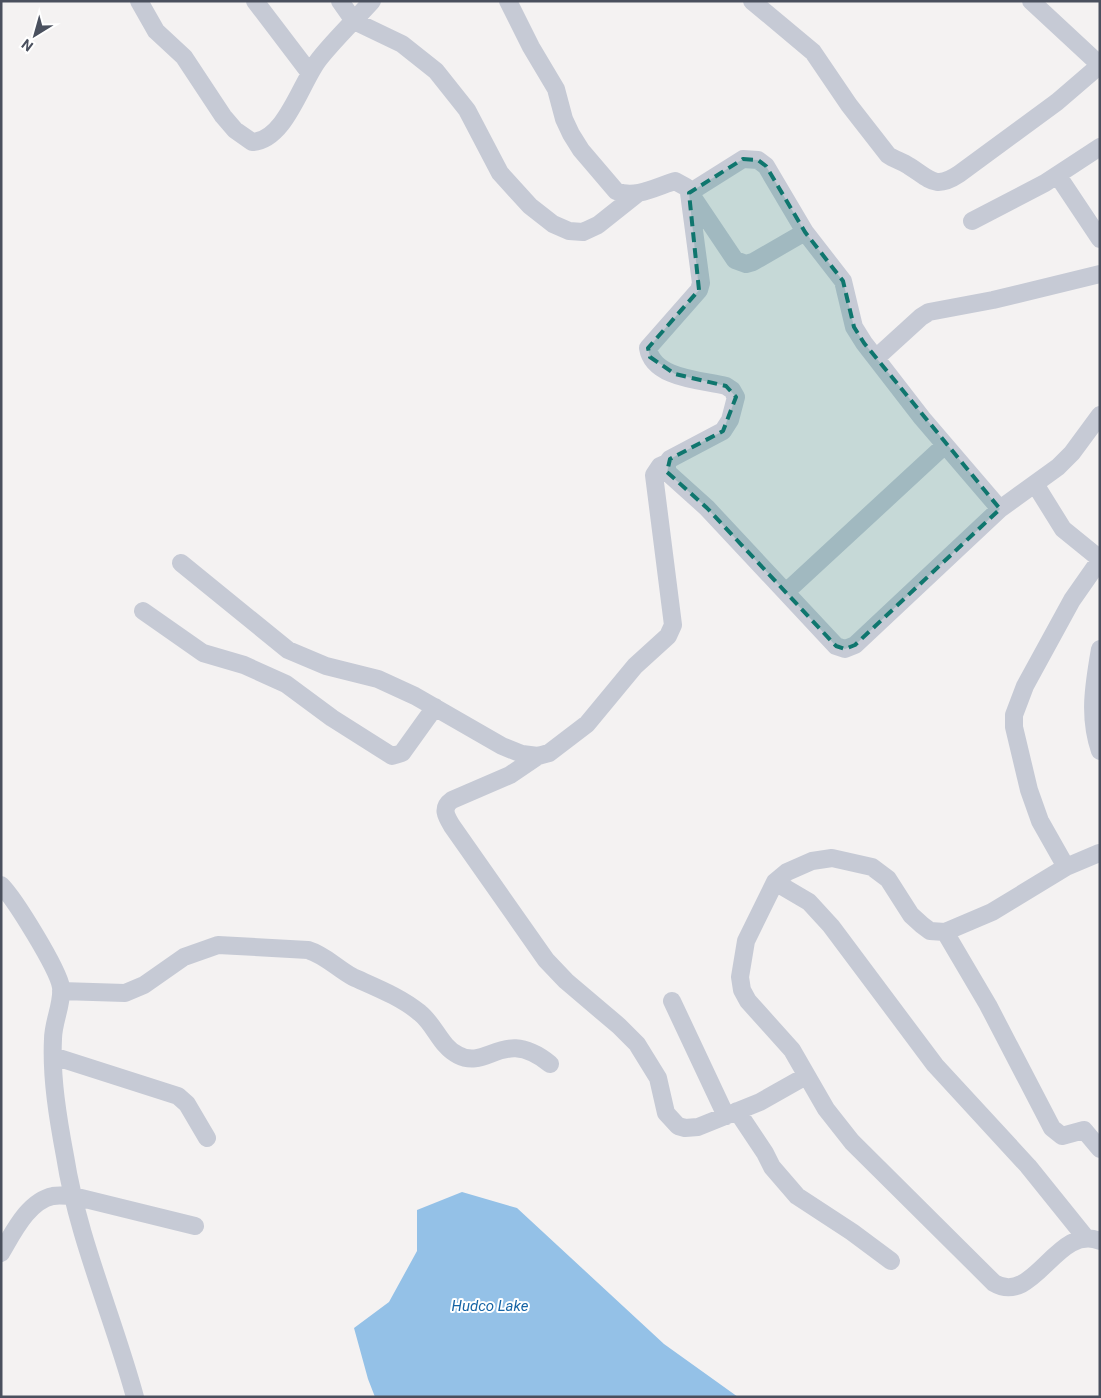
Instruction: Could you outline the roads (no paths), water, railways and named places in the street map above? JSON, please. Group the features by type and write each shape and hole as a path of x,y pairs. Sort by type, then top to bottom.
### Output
{"street":[{"path":"139,1 156,31 184,57 223,116 235,130 252,142 267,136 294,107 309,72 372,1"},
{"path":"255,1 309,72"},
{"path":"340,1 354,21 402,44 436,71 467,110 500,173 530,206 553,224 569,231 583,232 598,225 636,194"},
{"path":"508,1 531,47 556,88 564,118 581,150 616,191 624,194 636,194 675,181 686,187 735,260 741,263 753,262 805,232"},
{"path":"752,1 813,52 849,105 888,155 907,164 929,180 938,183 949,181 1057,102 1098,59 1031,1"},
{"path":"972,221 1058,176 1100,147"},
{"path":"690,192 743,159 758,160 766,166 805,232 843,281 854,327 876,358 945,445 1000,509"},
{"path":"1058,176 1100,239"},
{"path":"690,192 701,283 699,290 648,348 650,357 665,370 675,374 726,386 736,397 730,420 723,432 670,459 660,466 654,475 671,594 673,625 668,636 635,666 587,724 555,750 538,756 510,775 452,800 446,806 445,813 452,826 546,960 566,981 619,1026 636,1044 658,1078 663,1103 671,1121 678,1126 692,1128 731,1113 806,1076"},
{"path":"876,358 921,316 929,312 993,300 1100,274"},
{"path":"666,463 670,476 707,508 836,646 845,649 855,645 1000,509 1035,484 1072,453 1100,415"},
{"path":"786,592 945,445"},
{"path":"1035,484 1063,529 1100,560 1072,600 1025,686 1014,716 1014,727 1029,790 1040,821 1066,867"},
{"path":"181,563 288,650 326,666 378,679 435,707 502,746 522,754 538,756"},
{"path":"143,611 203,653 244,665 286,684 332,718 392,756 402,753 435,707"},
{"path":"1100,649 1092,694 1093,723 1100,751"},
{"path":"775,882 809,902 831,926 935,1065 1093,1240 1066,1247 1020,1286 1011,1289 998,1286 852,1142 826,1109 792,1050 748,1001 742,990 740,977 746,941 775,882 787,872 812,861 832,858 872,866 888,879 911,915 922,925 930,931 945,932 992,912 1066,867 1100,853"},
{"path":"1,886 36,935 61,985 54,1020 53,1056 65,1157 73,1196 135,1397"},
{"path":"945,932 988,1005 1052,1128 1062,1136 1084,1130 1100,1149"},
{"path":"61,991 125,993 144,985 184,957 218,945 308,950 317,953 353,976 420,1013 450,1050 457,1055 474,1059 514,1047 528,1050 550,1064"},
{"path":"672,1001 731,1113 766,1153 772,1167 797,1196 852,1232 891,1262"},
{"path":"53,1056 178,1096 187,1104 207,1138"},
{"path":"1,1253 32,1208 42,1199 54,1196 73,1196 195,1226"}],"water":[{"name":"Hudco Lake","path":"462,1192 517,1208 664,1344 738,1397 375,1397 354,1328 389,1302 417,1251 417,1210"}]}
